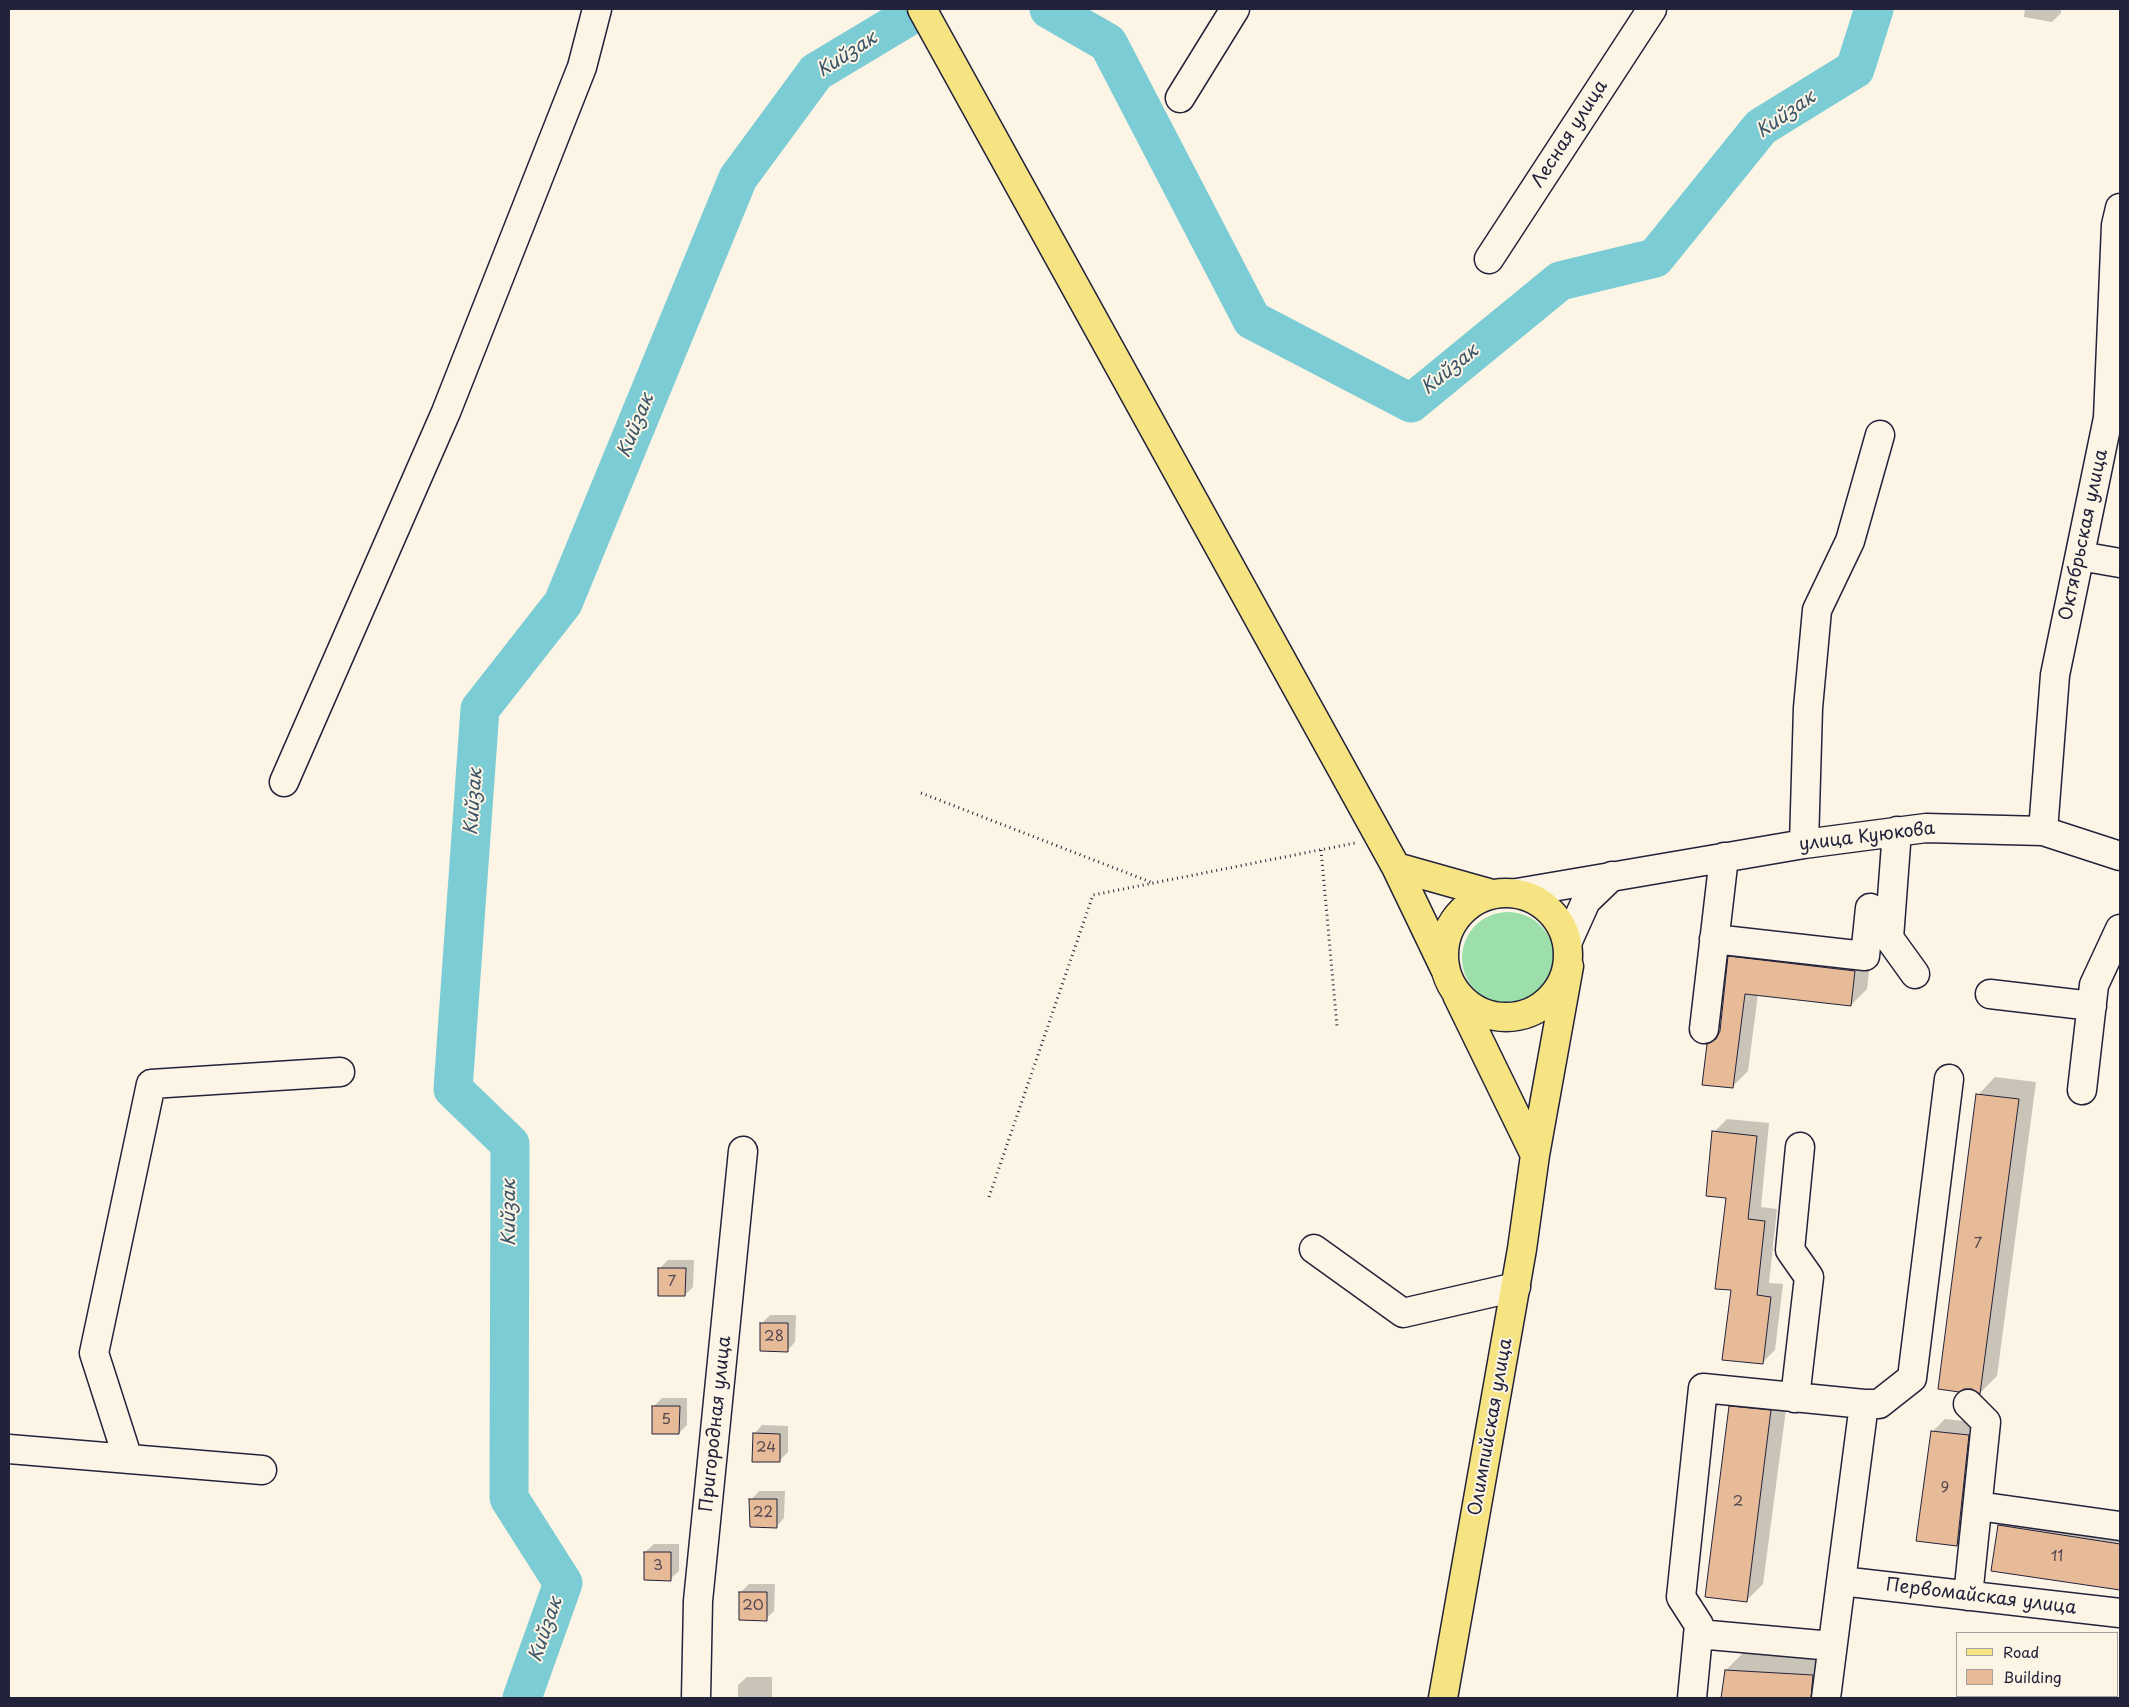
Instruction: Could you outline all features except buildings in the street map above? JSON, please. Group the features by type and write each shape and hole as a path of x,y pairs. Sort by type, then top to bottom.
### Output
{"main road":[{"path":"922,9 1016,176 1396,867 1535,1155"},
{"path":"1396,867 1540,902 1557,919 1568,953 1560,989 1543,1006 1520,1017 1496,1017 1473,1009 1450,981 1444,945 1453,922 1470,904 1504,894"},
{"name":"Олимпийская улица","path":"1443,1698 1516,1287 1535,1155 1568,953"}],"street":[{"path":"284,782 446,412 582,67 597,9"},
{"path":"1180,98 1235,9"},
{"name":"Лесная улица","path":"1489,259 1652,9"},
{"name":"Октябрьская улица","path":"2043,831 2055,675 2108,418 2116,225 2120,208"},
{"path":"1804,844 1808,708 1818,610 1850,541 1880,435"},
{"path":"2080,556 2120,563"},
{"name":"улица Куюкова","path":"1504,894 1804,844 1926,828 2043,831 2120,856"},
{"path":"1897,832 1889,938 1915,974"},
{"path":"1704,1029 1724,857"},
{"path":"1568,953 1586,901 1612,876"},
{"path":"1714,939 1866,956 1870,908"},
{"path":"2082,1090 2094,985 2120,930"},
{"path":"1990,994 2092,1006"},
{"path":"128,1459 94,1353 151,1084 340,1072"},
{"path":"1692,1698 1699,1624 1681,1597 1703,1388 1794,1398 1879,1404 1912,1378 1949,1079"},
{"path":"1794,1398 1809,1277 1790,1250 1800,1148"},
{"name":"Пригородная улица","path":"696,1698 698,1601 743,1150"},
{"path":"1314,1249 1403,1313 1516,1287"},
{"path":"1826,1698 1864,1404"},
{"path":"1968,1404 1986,1422 1968,1596"},
{"path":"9,1449 262,1470"},
{"path":"1978,1506 2120,1526"},
{"name":"Первомайская улица","path":"1841,1581 2120,1613"},
{"path":"1698,1634 1832,1646"}],"path":[{"path":"921,793 1153,883"},
{"path":"989,1197 1093,895 1380,838"},
{"path":"1321,850 1337,1026"}],"green space":[{"path":"1508,912 1526,915 1541,925 1551,940 1554,958 1551,976 1541,991 1526,1001 1508,1004 1490,1001 1475,991 1465,976 1462,958 1465,940 1475,925 1490,915"}],"waterway":[{"name":"Кийзак","path":"522,1698 563,1583 509,1498 510,1144 453,1089 480,709 563,603 738,178 816,72 921,9"},
{"name":"Кийзак","path":"1049,9 1108,43 1252,320 1411,403 1560,281 1655,258 1761,127 1855,69 1874,9"}]}
